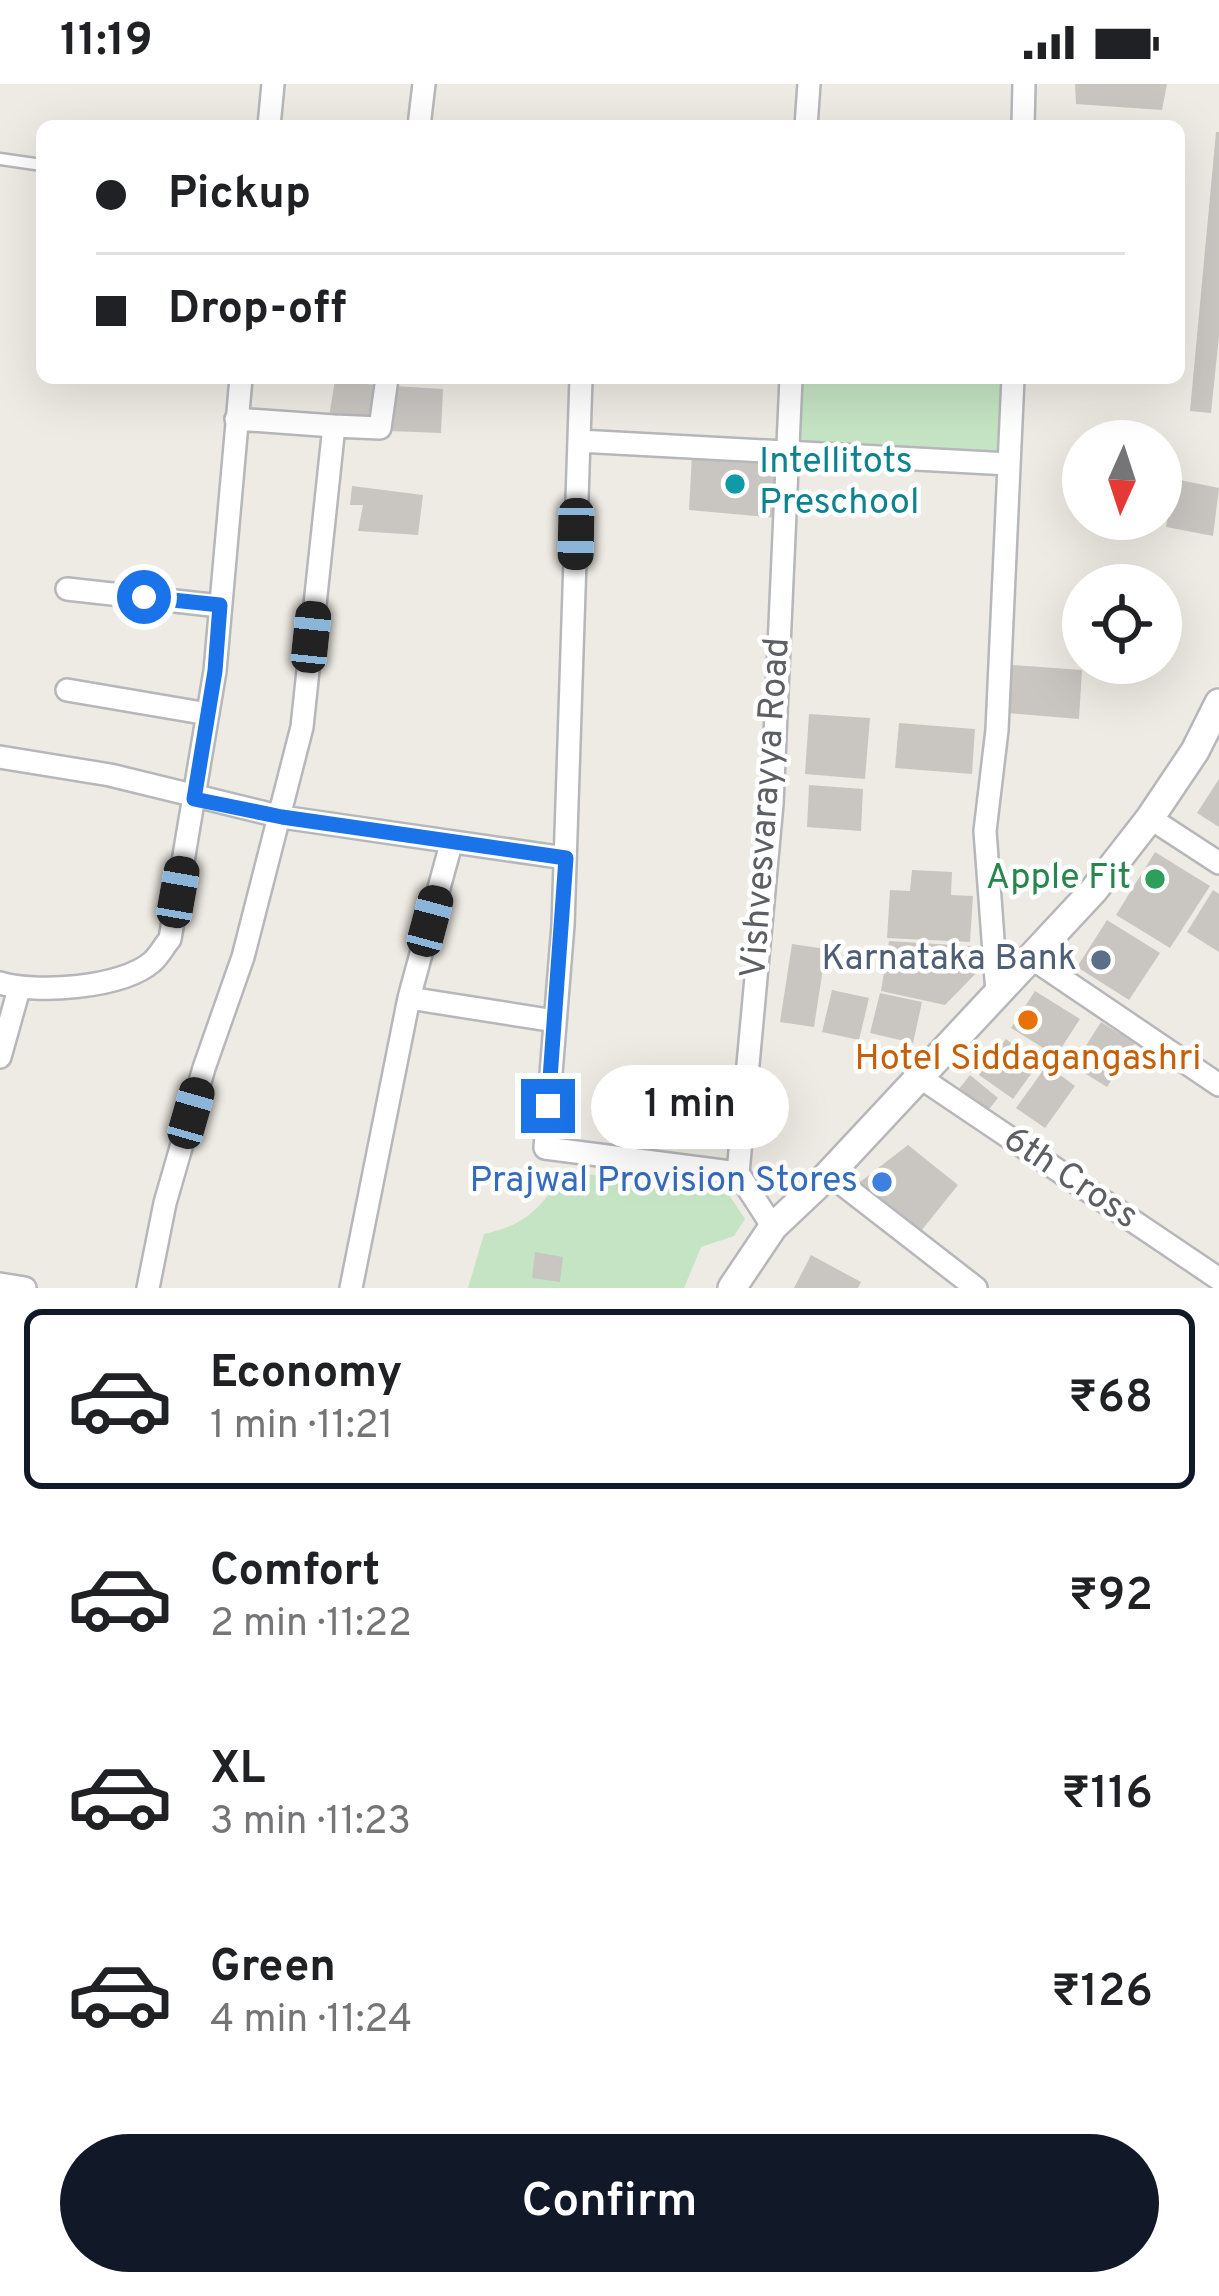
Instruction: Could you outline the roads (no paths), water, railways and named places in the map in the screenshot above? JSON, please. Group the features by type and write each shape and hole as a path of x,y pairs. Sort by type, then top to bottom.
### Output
{"street":[{"path":"270,120 273,84"},
{"path":"420,120 424,84"},
{"path":"806,120 809,84"},
{"path":"1023,120 1024,84"},
{"path":"0,1058 9,986 126,976 152,962 170,939 208,714 240,384"},
{"path":"236,419 380,428 386,384"},
{"path":"581,384 566,858 545,1148 738,1173 773,1227"},
{"name":"Vishvesvarayya Road","path":"738,1173 772,804 791,384"},
{"path":"997,994 985,831 997,730 1013,384"},
{"path":"148,1288 165,1203 204,1068 243,957 302,727 334,426"},
{"path":"579,441 1009,464"},
{"path":"67,589 220,605"},
{"path":"67,690 208,714"},
{"path":"732,1288 773,1227 921,1078 1094,890 1196,751 1219,703"},
{"path":"0,758 110,775 282,817 566,858"},
{"path":"1150,818 1219,863"},
{"path":"351,1288 409,998 451,844"},
{"path":"1030,957 1219,1085"},
{"path":"409,998 555,1021"},
{"name":"6th Cross","path":"921,1078 1219,1280"},
{"path":"829,1174 976,1288"},
{"path":"0,1284 26,1288"}],"lane":[{"path":"0,159 36,164"}],"place":[{"name":"Intellitots Preschool","path":"735,484"},
{"name":"Apple Fit","path":"1155,879"},
{"name":"Karnataka Bank","path":"1101,960"},
{"name":"Hotel Siddagangashri","path":"1028,1020"},
{"name":"Prajwal Provision Stores","path":"882,1182"}]}
